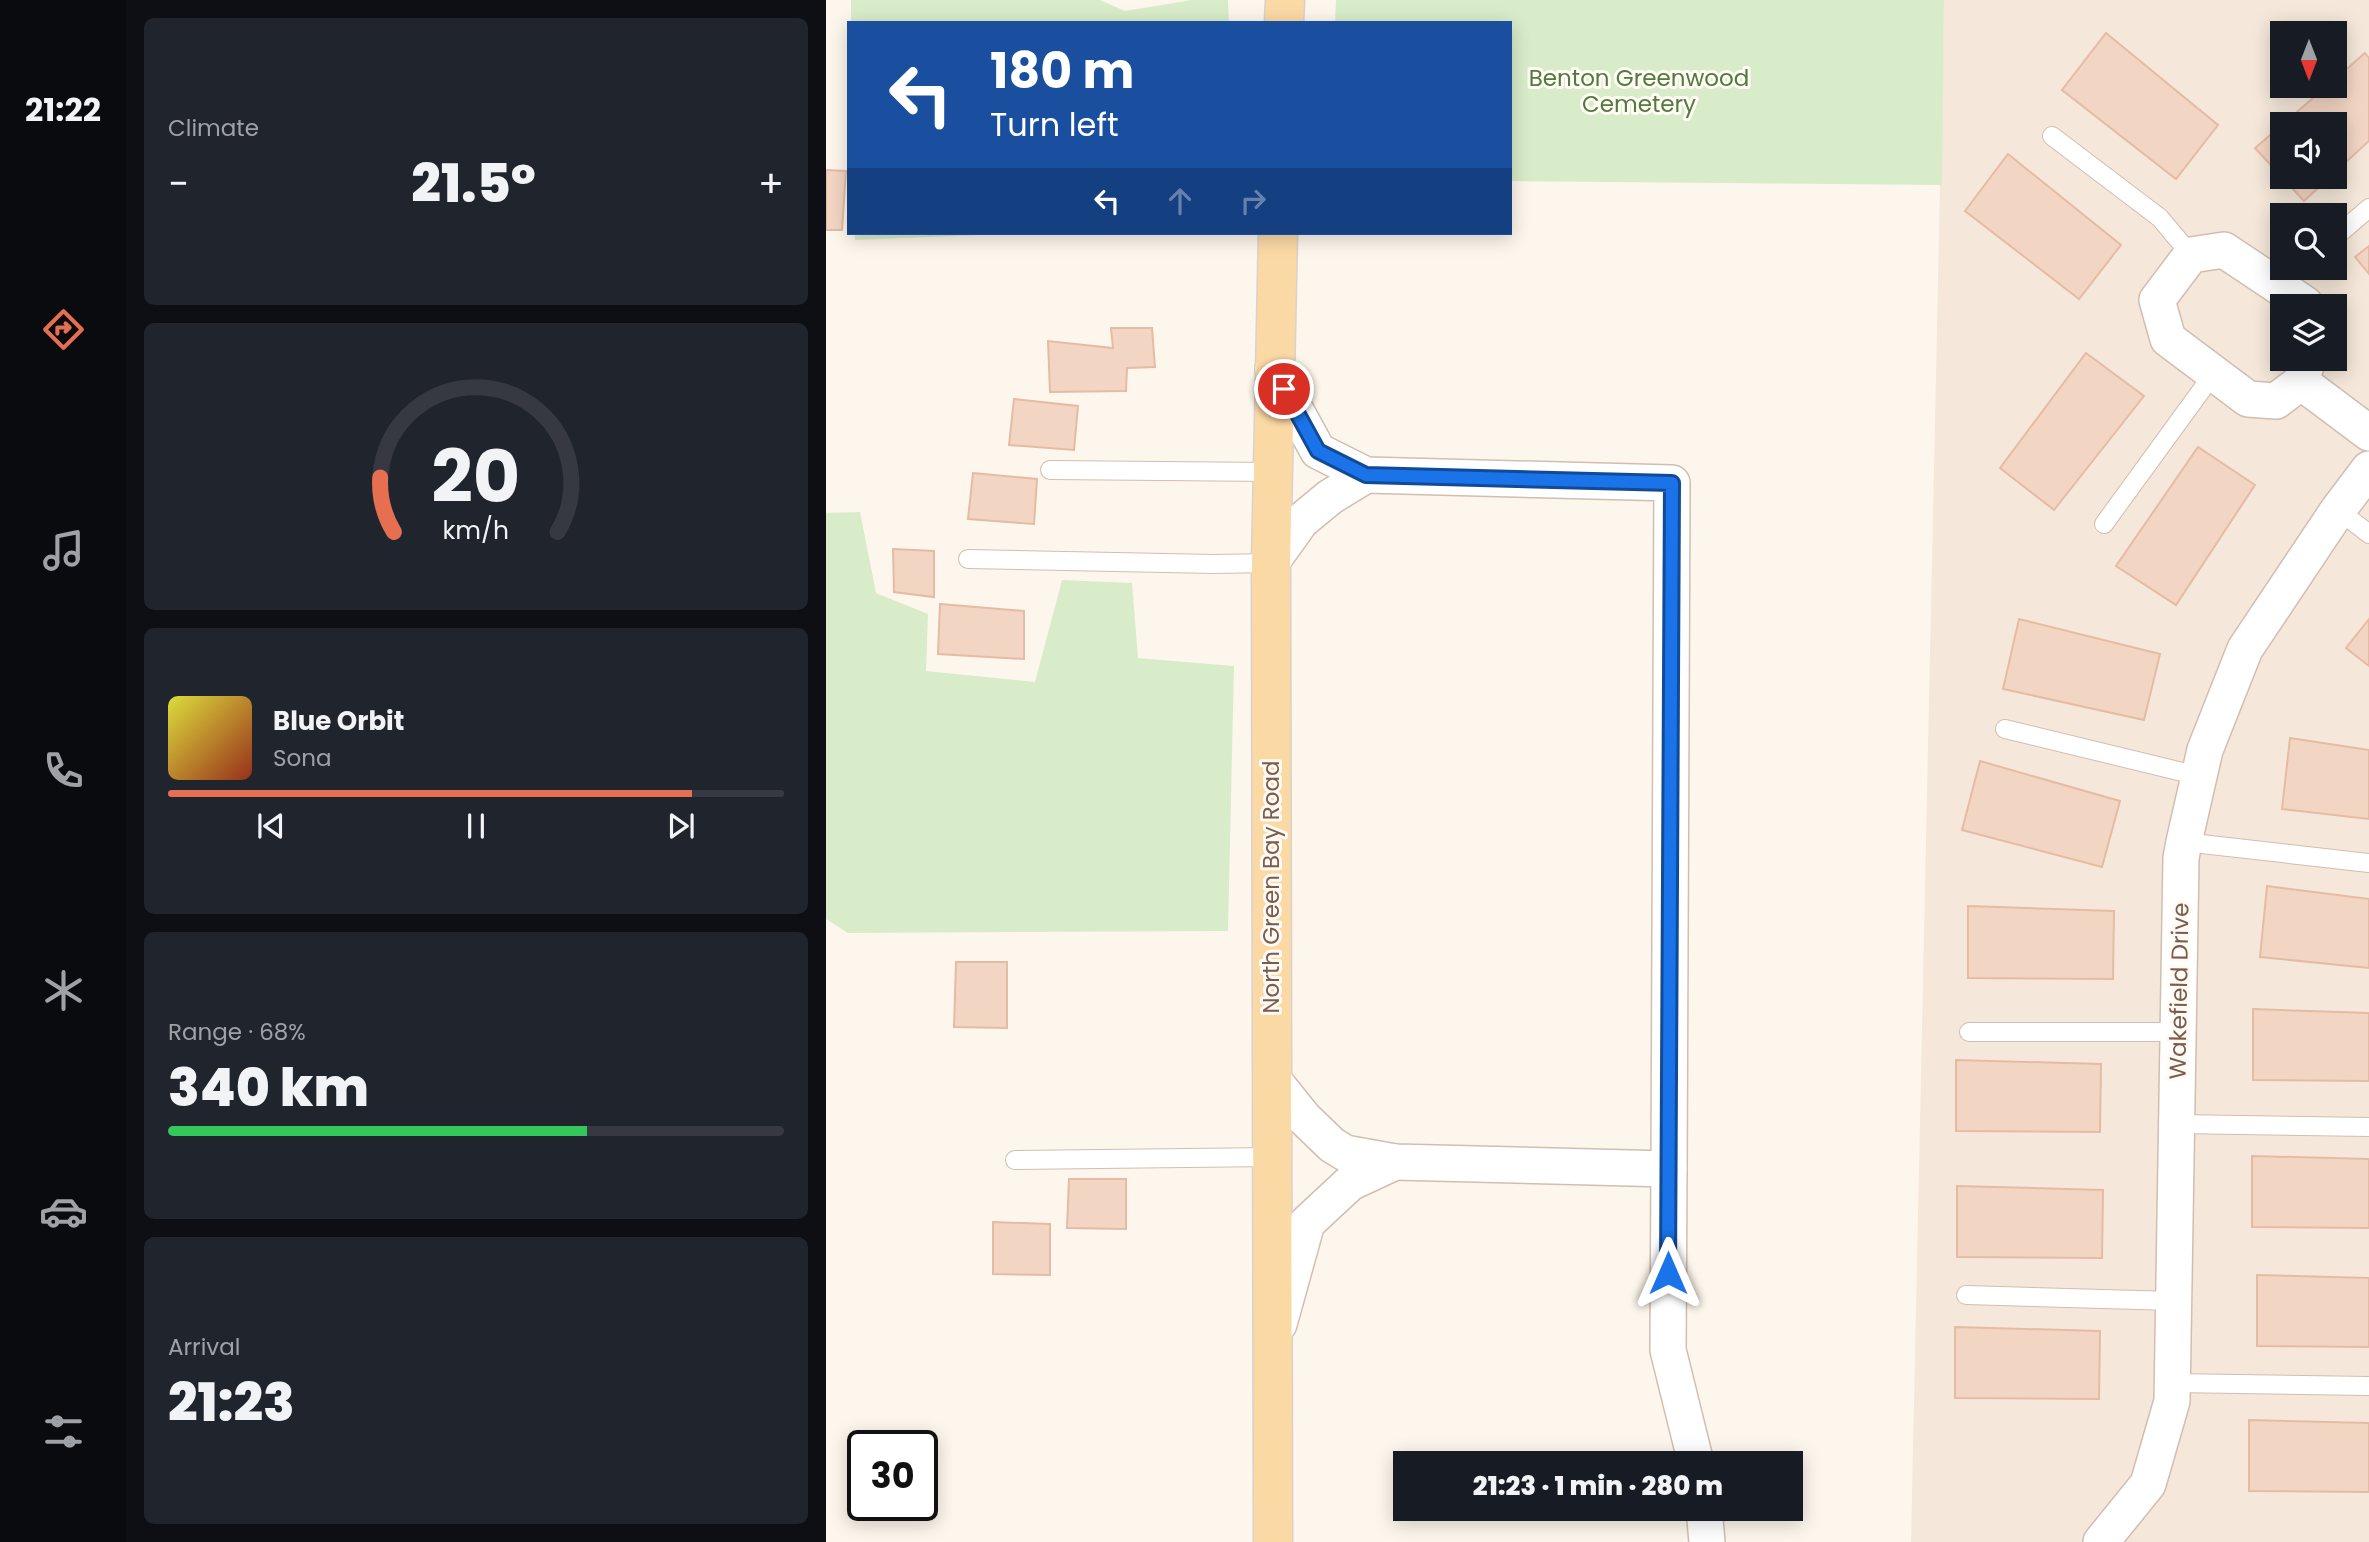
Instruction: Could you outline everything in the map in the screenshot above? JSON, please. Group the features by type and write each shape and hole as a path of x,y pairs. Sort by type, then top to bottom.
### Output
{"main road":[{"path":"1284,21 1285,0"},
{"name":"North Green Bay Road","path":"1273,1542 1271,563 1278,235"}],"street":[{"path":"2294,287 2224,250 2191,255 2157,300 2168,339 2248,398 2276,401 2303,371"},
{"path":"1273,369 1318,451 1366,475 1672,483 1668,1350 1693,1451"},
{"path":"2305,371 2369,433"},
{"name":"Wakefield Drive","path":"2101,1542 2148,1484 2172,1401 2181,858 2205,750 2245,649 2338,509 2369,469"},
{"path":"1271,563 1301,521 1330,497 1366,475"},
{"path":"1271,1077 1304,1118 1332,1145 1345,1153 1395,1162 1669,1169"},
{"path":"1274,1341 1307,1223 1350,1183 1395,1162"},
{"path":"1705,1521 1707,1542"}],"lane":[{"path":"2052,136 2160,218 2191,255"},
{"path":"2347,227 2369,208"},
{"path":"2104,524 2214,373"},
{"path":"1049,470 1272,472"},
{"path":"2338,509 2369,534"},
{"path":"968,559 1271,563"},
{"path":"2005,729 2199,776"},
{"path":"2184,842 2369,863"},
{"path":"1969,1032 2178,1032"},
{"path":"2177,1124 2369,1127"},
{"path":"1015,1160 1273,1157"},
{"path":"1966,1295 2174,1301"},
{"path":"2173,1383 2369,1386"}],"shaded area":[{"path":"1944,0 2369,0 2369,1542 1911,1542"}],"green space":[{"path":"851,0 1100,0 1125,11 1192,0 1228,0 1229,21 851,21"},
{"name":"Benton Greenwood Cemetery","path":"1336,0 1944,0 1942,185 1512,181 1512,21 1335,21"},
{"path":"855,235 979,235 855,240"},
{"path":"860,512 876,593 928,614 926,671 1035,682 1062,580 1132,583 1138,658 1234,666 1228,931 848,933 826,919 826,513"}],"building":[{"path":"2106,33 2218,125 2176,179 2062,90"},
{"path":"2365,53 2369,58 2369,141 2347,161 2347,112 2297,112 2313,98 2347,98 2347,69"},
{"path":"2270,135 2270,164 2255,148"},
{"path":"2008,154 2121,245 2079,299 1965,211"},
{"path":"826,170 846,171 842,230 826,230"},
{"path":"2293,189 2317,189 2304,201"},
{"path":"2369,246 2369,274 2355,257"},
{"path":"1111,328 1152,328 1155,367 1127,368 1126,391 1050,392 1048,341 1113,348"},
{"path":"2086,353 2144,396 2054,510 2000,468"},
{"path":"1014,399 1078,406 1074,450 1009,445"},
{"path":"2198,447 2255,485 2176,605 2116,566"},
{"path":"973,473 1037,479 1034,524 968,519"},
{"path":"893,549 934,551 934,597 894,592"},
{"path":"940,604 1024,611 1024,659 938,654"},
{"path":"2019,619 2160,654 2144,720 2003,689"},
{"path":"2369,619 2369,666 2346,648"},
{"path":"2290,738 2369,750 2369,819 2282,809"},
{"path":"1980,761 2120,801 2102,867 1962,830"},
{"path":"2267,886 2369,899 2369,968 2260,957"},
{"path":"1968,906 2114,911 2113,979 1968,978"},
{"path":"956,962 1007,962 1007,1028 954,1027"},
{"path":"2253,1009 2369,1013 2369,1081 2253,1080"},
{"path":"1956,1060 2101,1064 2100,1132 1956,1131"},
{"path":"2252,1156 2369,1159 2369,1228 2252,1227"},
{"path":"1069,1179 1126,1179 1126,1229 1067,1228"},
{"path":"1957,1186 2103,1190 2102,1258 1957,1257"},
{"path":"993,1222 1050,1224 1050,1275 993,1274"},
{"path":"2257,1275 2369,1278 2369,1347 2257,1346"},
{"path":"1955,1327 2100,1331 2099,1399 1955,1398"},
{"path":"2249,1420 2369,1423 2369,1492 2249,1491"}],"route":[{"path":"1284,389 1318,451 1366,475 1672,483 1668,1273"}]}
